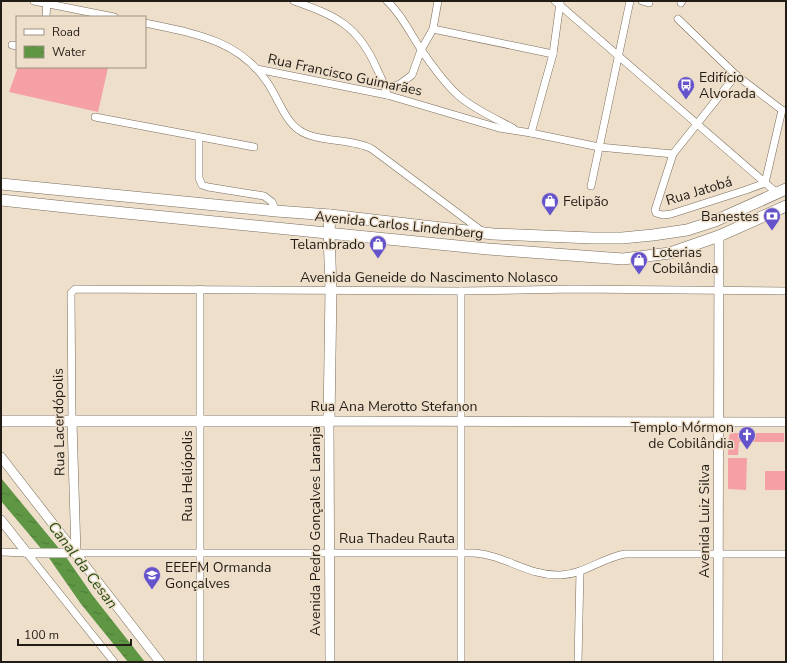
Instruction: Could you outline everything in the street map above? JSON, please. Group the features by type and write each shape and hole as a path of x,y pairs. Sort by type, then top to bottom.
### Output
{"main road":[{"name":"Avenida Carlos Lindenberg","path":"1,184 330,215 485,233 592,238 622,238 687,230 715,221 782,191"},
{"name":"Avenida Carlos Lindenberg","path":"1,200 488,249 623,259 670,253 719,236 786,206"},
{"name":"Avenida Pedro Gonçalves Laranja","path":"329,421 331,290 329,233 330,215"},
{"name":"Rua Ana Merotto Stefanon","path":"1,421 329,421"}],"street":[{"path":"34,1 47,2 110,16"},
{"path":"294,1 327,13 347,26 361,39 370,54 386,92 412,75 433,28 438,1"},
{"path":"387,1 406,23 422,50 450,88 461,98 475,107 519,131"},
{"path":"591,186 630,1"},
{"path":"46,16 47,2"},
{"path":"558,2 765,183 782,191"},
{"path":"531,133 553,54 558,2"},
{"path":"678,19 736,75 784,109 765,183"},
{"name":"Rua Francisco Guimarães","path":"146,23 197,34 215,40 239,54 257,69 386,92 499,128 599,147 673,154"},
{"path":"433,28 553,54"},
{"path":"257,69 268,84 291,123 300,131 311,136 358,144 372,149 485,233"},
{"name":"Rua Jatobá","path":"736,75 673,154 655,210 656,213 663,215 671,214 765,183"},
{"path":"95,117 254,147"},
{"path":"199,137 200,178 202,185 208,188 264,196 272,202 276,211"},
{"name":"Avenida Luiz Silva","path":"718,662 717,553 719,236"},
{"name":"Avenida Geneide do Nascimento Nolasco","path":"73,290 200,289 461,291 574,289 786,291"},
{"name":"Rua Heliópolis","path":"200,289 200,662"},
{"name":"Rua Lacerdópolis","path":"73,290 71,293 72,422 76,553"},
{"path":"461,291 461,662"},
{"name":"Rua Ana Merotto Stefanon","path":"329,421 786,422"},
{"name":"Avenida Pedro Gonçalves Laranja","path":"329,421 330,662"},
{"path":"1,457 160,662"},
{"path":"1,520 114,662"},
{"name":"Rua Thadeu Rauta","path":"1,552 462,552 479,553 492,556 534,572 561,575 580,571 616,556 625,554 786,554"},
{"path":"578,662 580,571"}],"shaded area":[{"path":"18,68 108,68 98,112 9,92"},
{"path":"731,433 784,433 784,442 739,442 738,455 728,455 729,436"},
{"path":"728,458 747,458 746,490 728,489"},
{"path":"765,471 786,471 786,490 765,490"}],"water":[{"path":"1,478 66,557 93,596 145,662 128,662 81,604 49,558 1,501"}],"place":[{"name":"Edifício Alvorada","path":"686,100"},
{"name":"Felipão","path":"550,216"},
{"name":"Banestes","path":"772,231"},
{"name":"Telambrado","path":"378,259"},
{"name":"Loterias Cobilândia","path":"639,275"},
{"name":"Templo Mórmon de Cobilândia","path":"747,450"},
{"name":"EEEFM Ormanda Gonçalves","path":"152,590"}],"water label":[{"name":"Canal da Cesan","path":"83,565"}]}
